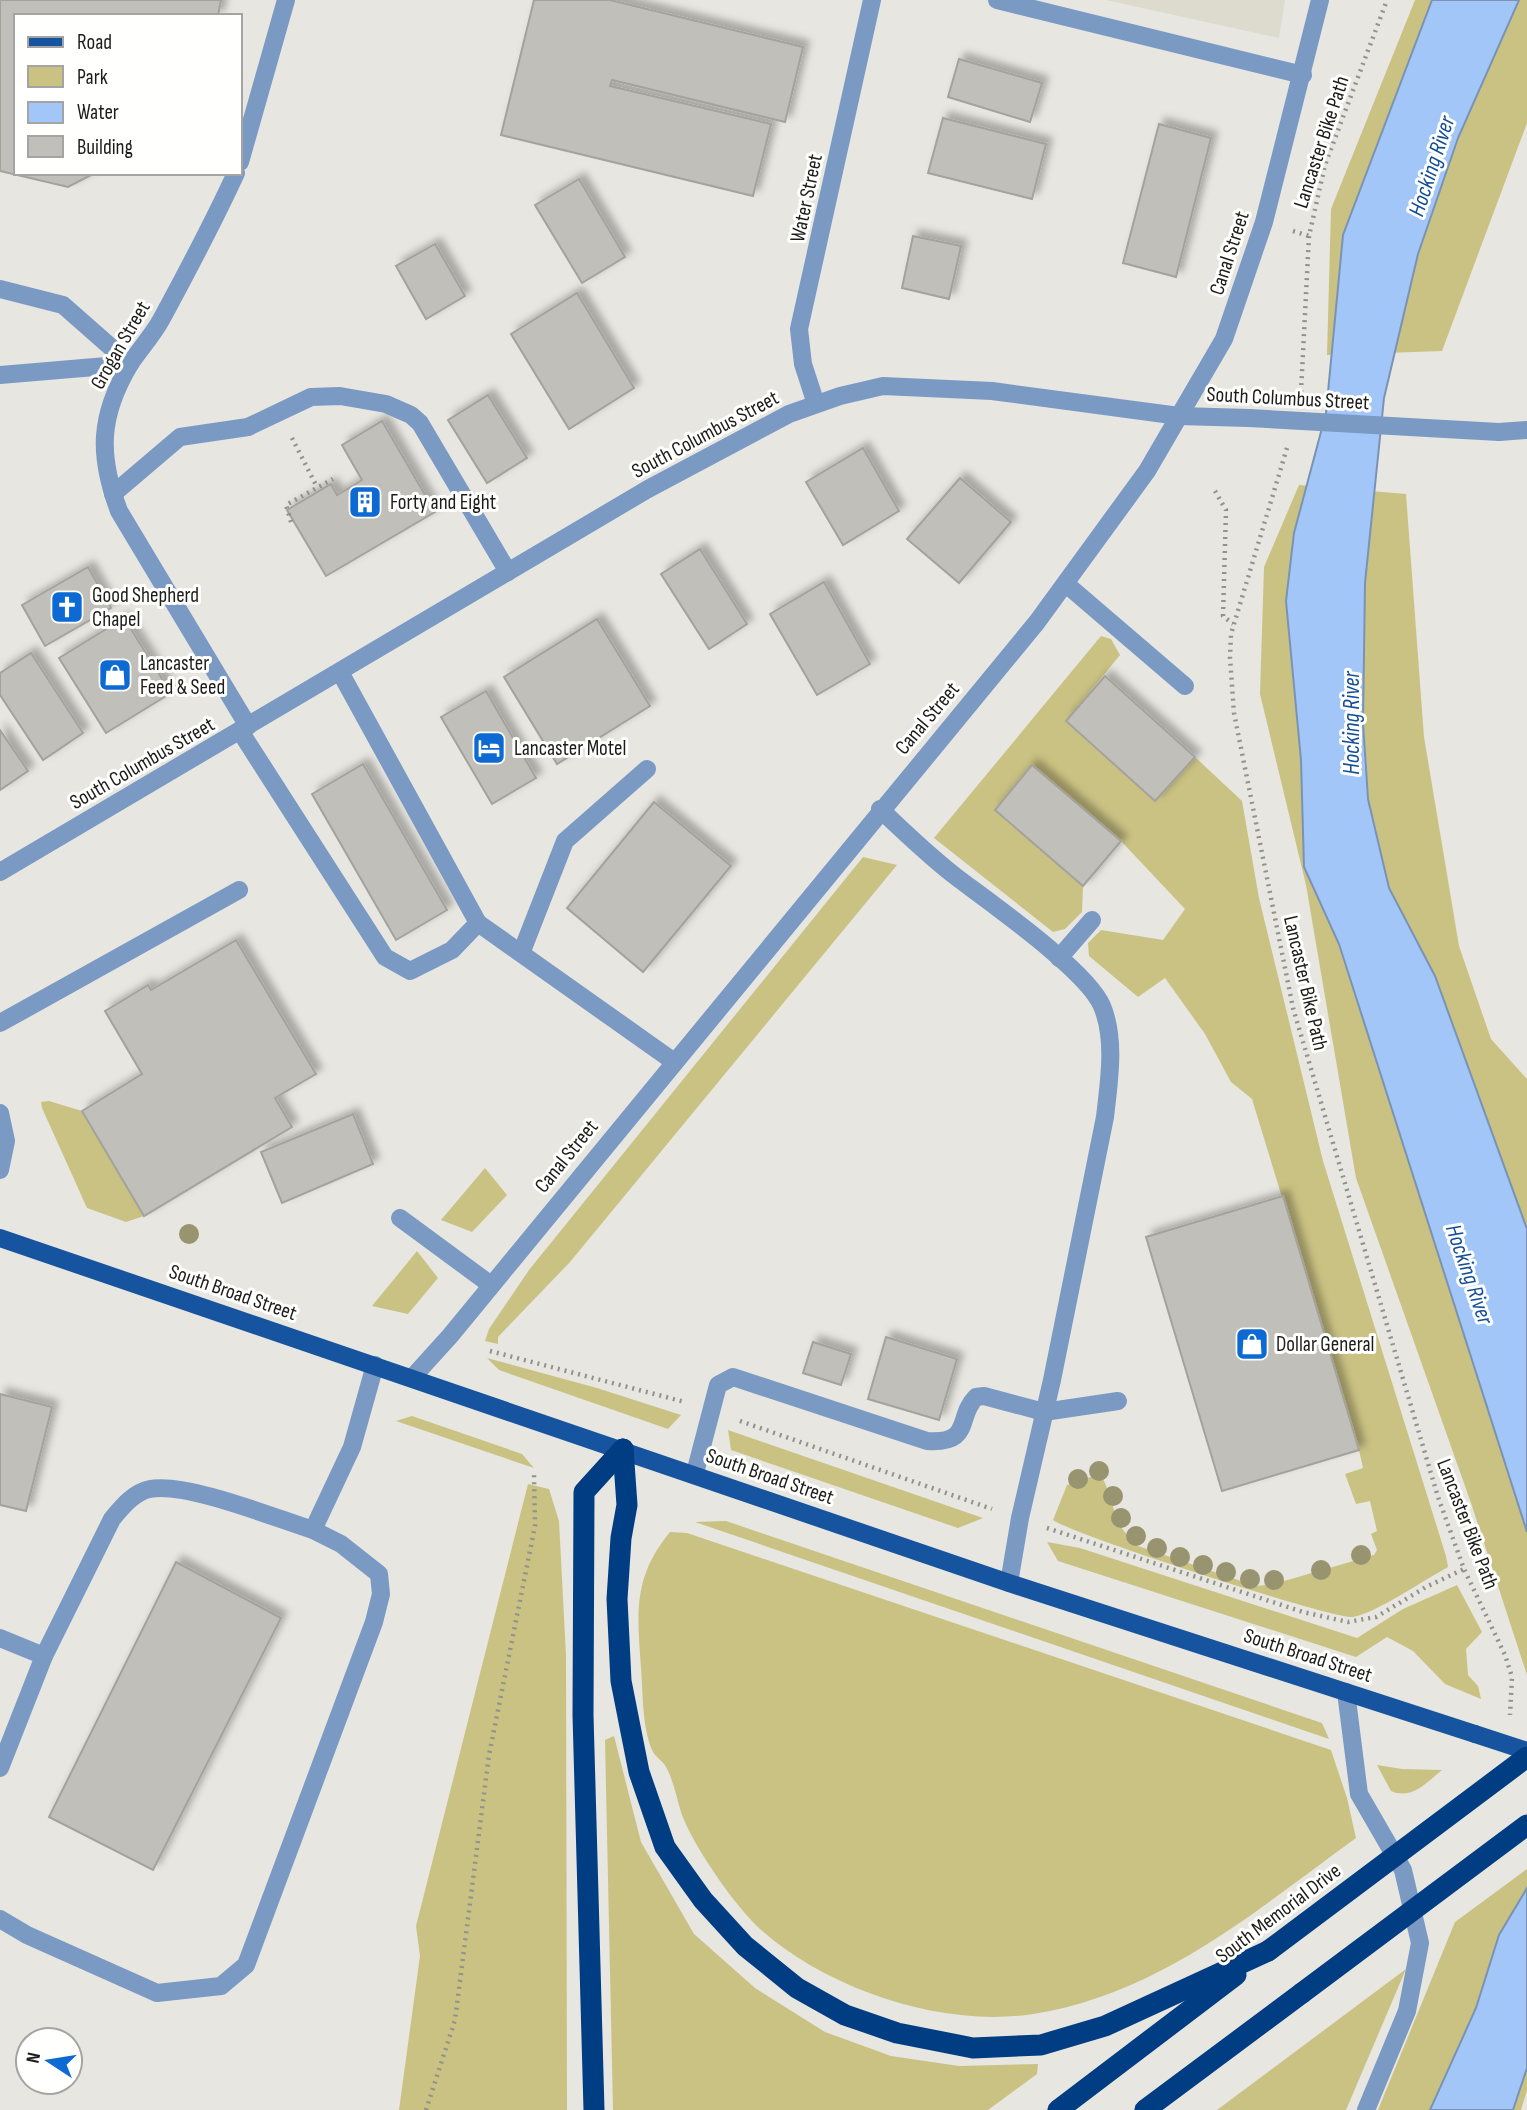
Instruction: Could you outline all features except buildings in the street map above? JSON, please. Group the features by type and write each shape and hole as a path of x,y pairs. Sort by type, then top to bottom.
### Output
{"highway":[{"path":"623,1449 628,1505 621,1538 621,1681 639,1772 665,1847 703,1900 745,1945 797,1988 845,2015 897,2033 972,2048 1041,2045 1105,2026 1268,1951"},
{"path":"594,2110 583,1715 584,1492 623,1449"},
{"name":"South Memorial Drive","path":"1058,2110 1527,1757"},
{"path":"1145,2110 1527,1825"}],"main road":[{"name":"South Broad Street","path":"0,1238 695,1473 1009,1583 1527,1751"}],"street":[{"path":"242,155 286,0"},
{"name":"Water Street","path":"816,404 803,364 799,329 872,0"},
{"path":"997,0 1303,75"},
{"name":"Canal Street","path":"412,1378 1066,584 1147,471 1224,339 1264,222 1320,0"},
{"name":"Grogan Street","path":"235,175 158,325 130,364 111,403 103,451 113,494 119,511 244,729 385,957 410,971 452,950 478,923"},
{"path":"0,289 63,304 130,364"},
{"path":"0,375 130,364"},
{"name":"South Columbus Street","path":"0,872 648,489 789,414 816,404 883,386 992,391 1179,416 1499,432 1527,430"},
{"path":"113,494 180,438 248,427 311,397 324,394 386,404 411,415 433,442 508,572"},
{"path":"1066,584 1185,686"},
{"path":"340,672 478,923 522,951 673,1061"},
{"path":"522,951 565,841 647,769"},
{"path":"880,808 920,848 1077,974 1101,1005 1110,1046 1110,1076 1105,1117 1020,1518 1009,1583"},
{"path":"0,1023 239,890"},
{"path":"1059,958 1093,920"},
{"path":"0,1113 6,1141 0,1170"},
{"path":"400,1218 491,1285"},
{"path":"313,1530 352,1447 375,1365"},
{"path":"695,1473 718,1385 733,1377 927,1441 941,1442 956,1436 976,1397 984,1396 1044,1412 1118,1401"},
{"path":"0,1768 44,1656 112,1519 127,1502 148,1489 196,1494 313,1530 341,1544 379,1574 381,1594 374,1622 246,1965 221,1986 157,1993 27,1935 0,1919"},
{"path":"0,1638 44,1656"},
{"path":"1346,1692 1359,1794 1403,1870 1420,1943 1407,2011 1366,2110"}],"path":[{"name":"Lancaster Bike Path","path":"1300,397 1303,384 1309,236 1325,165 1387,0"},
{"path":"280,413 317,487"},
{"name":"Lancaster Bike Path","path":"1290,437 1233,624 1230,659 1234,713 1293,1007 1438,1497 1464,1569 1505,1655 1512,1677 1510,1719"},
{"path":"291,523 286,505 333,479"},
{"path":"1215,491 1226,510 1223,616 1233,624"},
{"path":"426,2110 455,2020 489,1755 534,1526 534,1475"},
{"path":"1053,1530 1266,1600 1348,1622 1376,1616 1464,1569"}],"shaded area":[{"path":"1106,0 1285,0 1279,38"}],"green space":[{"path":"1415,0 1527,0 1527,123 1442,351 1327,355 1331,209"},
{"path":"1299,485 1406,494 1424,737 1459,946 1491,1039 1527,1079 1527,1675 1471,1503 1356,1178 1306,885 1260,694 1264,567"},
{"path":"1101,636 1111,639 1120,655 1066,721 1154,801 1195,757 1242,801 1259,898 1323,1161 1446,1556 1448,1567 1388,1602 1353,1617 1301,1605 1203,1575 1053,1520 1067,1485 1090,1477 1103,1479 1122,1529 1138,1546 1256,1586 1274,1584 1374,1555 1377,1550 1371,1534 1377,1531 1370,1501 1356,1504 1345,1474 1363,1468 1359,1450 1252,1099 1231,1082 1205,1034 1165,978 1138,997 1089,956 1088,943 1101,930 1163,940 1185,909 1121,841 1032,765 995,810 1083,886 1082,912 1065,929 1053,932 934,838"},
{"path":"863,857 897,865 570,1262 498,1337 498,1344 485,1341 489,1329 529,1270"},
{"path":"49,1101 82,1111 144,1216 126,1222 87,1208 42,1108 41,1102"},
{"path":"485,1168 507,1195 472,1232 441,1220"},
{"path":"417,1251 438,1278 408,1314 372,1306"},
{"path":"487,1358 597,1388 681,1415 668,1429 499,1370"},
{"path":"412,1416 522,1454 534,1468 396,1421"},
{"path":"728,1430 983,1518 958,1528 731,1450"},
{"path":"528,1484 549,1489 559,1521 566,1656 567,2110 399,2110 420,1956 416,1926"},
{"path":"726,1521 1322,1723 1329,1739 695,1522"},
{"path":"670,1532 687,1533 1331,1750 1347,1798 1356,1838 1204,1946 1164,1969 1079,2004 1033,2014 998,2017 962,2015 888,2000 853,1986 788,1951 760,1929 739,1906 698,1847 684,1820 669,1773 652,1750 643,1709 640,1596 649,1564"},
{"path":"1047,1542 1080,1548 1357,1638 1403,1609 1457,1585 1482,1632 1466,1649 1468,1675 1478,1686 1481,1699 1445,1684 1413,1651 1387,1637 1356,1657 1058,1561"},
{"path":"614,1736 641,1842 694,1934 755,1988 825,2032 891,2056 959,2066 1038,2064 1037,2074 988,2110 613,2110 605,1740"},
{"path":"1377,1765 1442,1770 1418,1789 1399,1793 1391,1791"},
{"path":"1527,1869 1527,2090 1521,2110 1378,2110 1455,1922"},
{"path":"1406,1969 1346,2110 1217,2110"}],"water":[{"name":"Hocking River","path":"1432,0 1519,0 1458,138 1418,254 1384,398 1365,583 1363,723 1368,799 1389,888 1435,976 1527,1229 1527,1532 1339,944 1304,867 1301,760 1286,601 1294,533 1326,413 1343,235"},
{"path":"1527,1888 1527,2068 1513,2110 1430,2110 1476,2008 1499,1935"}],"place":[{"name":"Forty and Eight","path":"365,502"},
{"name":"Good Shepherd Chapel","path":"67,607"},
{"name":"Lancaster Feed & Seed","path":"115,675"},
{"name":"Lancaster Motel","path":"489,748"},
{"name":"Dollar General","path":"1252,1344"}]}
